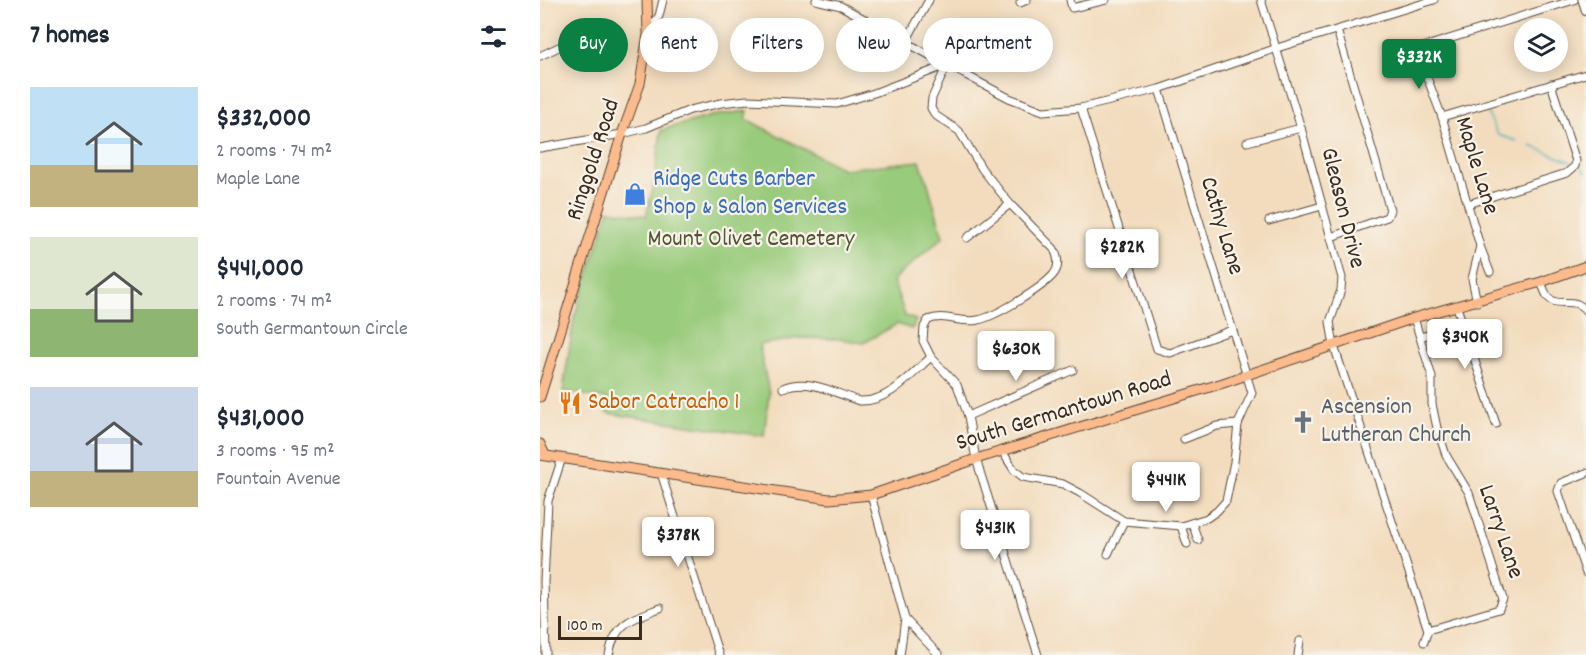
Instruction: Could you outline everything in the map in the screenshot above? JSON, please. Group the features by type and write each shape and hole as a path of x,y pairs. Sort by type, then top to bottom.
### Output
{"main road":[{"name":"Ringgold Road","path":"647,0 648,18"},
{"name":"Ringgold Road","path":"540,397 642,72"},
{"name":"South Germantown Road","path":"543,455 830,499 871,495 976,459 1223,383 1414,318 1477,302 1586,266"},
{"path":"540,444 543,455"}],"street":[{"path":"658,18 663,0"},
{"path":"816,0 841,6 863,18"},
{"path":"911,32 929,0"},
{"path":"1071,4 1106,0"},
{"name":"Gleason Drive","path":"1261,0 1301,128 1342,279 1341,290 1330,322 1334,346 1428,630"},
{"path":"960,72 1009,98 1043,111 1081,108 1159,89 1277,48 1434,0"},
{"name":"Maple Lane","path":"1490,272 1480,246 1442,117 1428,80 1416,57 1420,48 1574,0"},
{"path":"1582,0 1586,12"},
{"path":"1331,237 1390,214 1337,30"},
{"path":"540,56 558,47"},
{"path":"540,148 622,134 646,128 690,110 721,103 747,100 837,104 929,72"},
{"path":"944,72 932,98 931,108 935,115 959,131 982,169 1010,204 1054,249 1058,257 1058,266 1054,274 1027,295 980,320 966,322 944,316 928,320 923,333 931,357 957,385 968,417 976,459 1038,655"},
{"path":"1442,117 1586,74"},
{"path":"1468,204 1567,173 1575,166 1576,161 1551,84"},
{"name":"Cathy Lane","path":"1159,89 1252,393 1238,424 1234,462 1226,501 1207,518 1181,526"},
{"path":"1081,108 1157,350 1170,353 1232,330"},
{"path":"1247,142 1301,128"},
{"path":"968,238 1010,204"},
{"path":"1269,221 1322,206"},
{"name":"Maple Lane","path":"1477,302 1472,279 1480,246"},
{"path":"1541,282 1548,298 1558,303 1573,301 1581,304 1586,311"},
{"path":"1457,308 1496,424"},
{"name":"Larry Lane","path":"1414,318 1432,377 1432,404 1437,428 1446,455 1469,493 1503,599 1499,609 1428,630"},
{"path":"1420,337 1455,327 1465,329"},
{"path":"783,388 791,384 806,384 866,401 893,390 931,357"},
{"path":"968,417 1073,370"},
{"path":"1184,439 1217,426 1238,424"},
{"path":"1002,451 1014,470 1023,477 1062,484 1124,521 1181,526 1187,544"},
{"path":"546,655 544,582 548,501 562,458"},
{"path":"661,473 719,655"},
{"path":"1586,473 1568,479 1562,483 1558,491 1586,573"},
{"path":"871,495 905,619 900,655"},
{"path":"1108,554 1124,521"},
{"path":"1192,523 1198,540"},
{"path":"609,655 611,642 625,622 660,608"},
{"path":"905,619 939,655"},
{"path":"1424,642 1428,630"},
{"path":"1298,655 1300,642"}],"green space":[{"name":"Mount Olivet Cemetery","path":"748,111 746,119 843,169 920,161 943,237 893,280 905,316 916,320 912,329 897,324 863,343 841,339 799,338 759,345 769,393 764,436 606,413 607,399 563,391 574,318 609,210 646,216 655,179 661,130 711,116"}],"waterway":[{"path":"1485,108 1498,135 1517,141"},
{"path":"1531,146 1571,162"},
{"path":"1579,165 1586,172"}],"place":[{"name":"Ridge Cuts Barber Shop & Salon Services","path":"635,194"},
{"name":"Sabor Catracho 1","path":"570,403"},
{"name":"Ascension Lutheran Church","path":"1303,422"}]}
